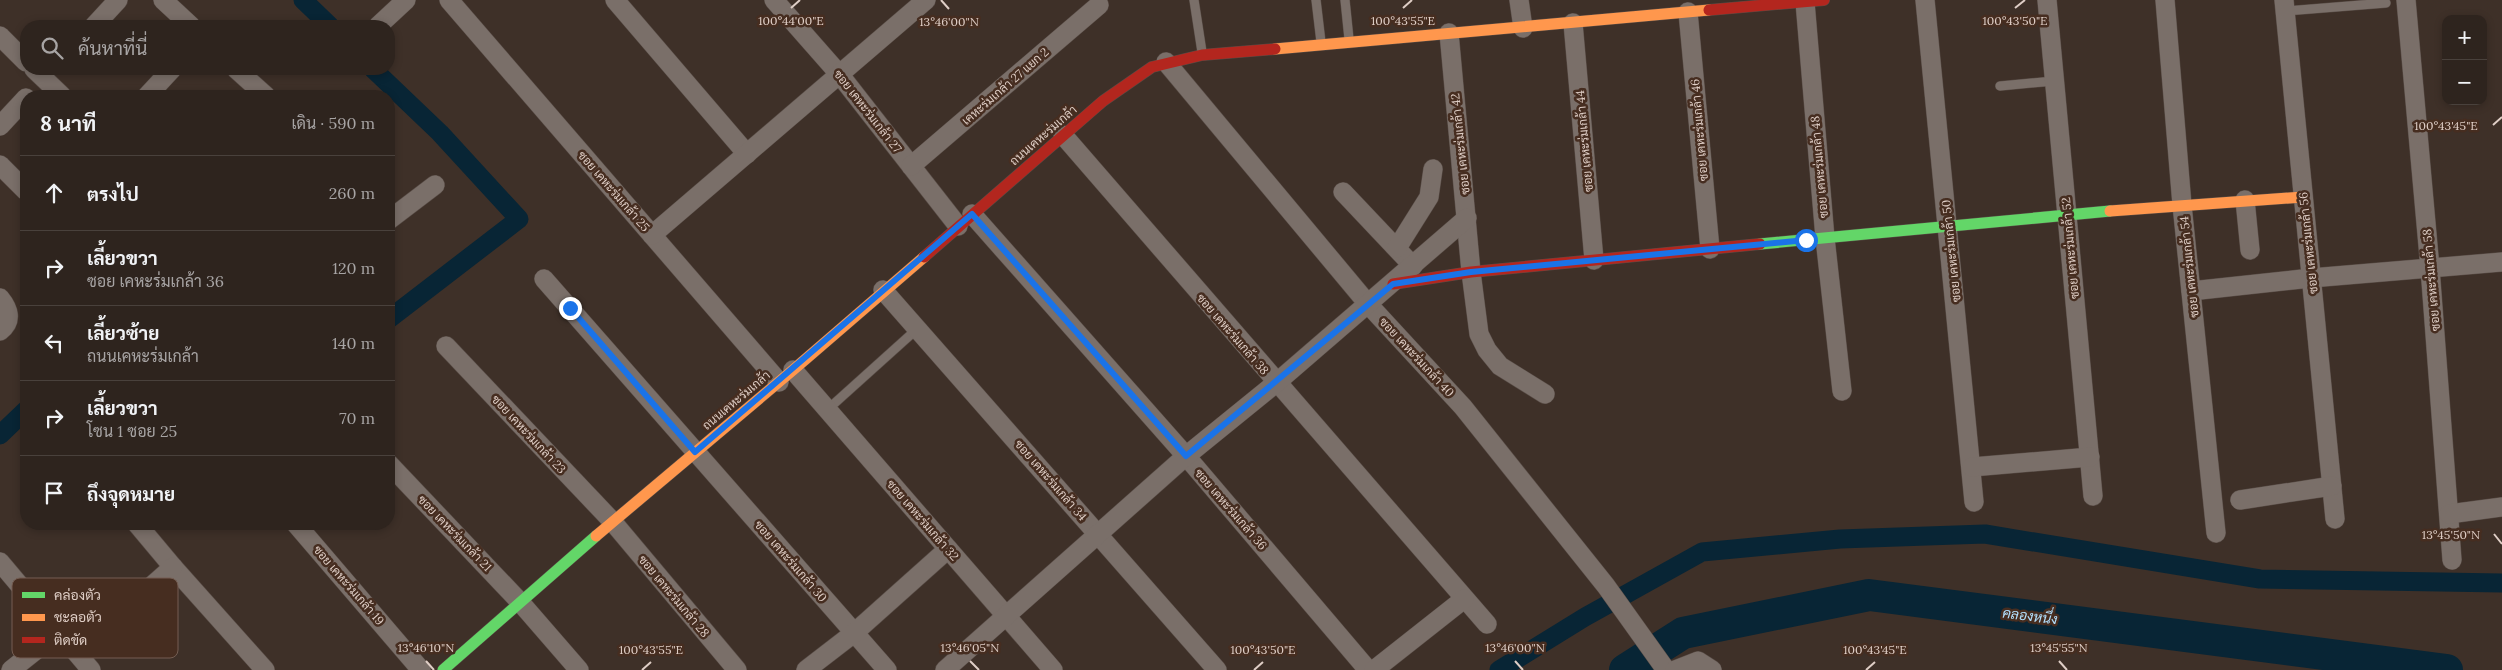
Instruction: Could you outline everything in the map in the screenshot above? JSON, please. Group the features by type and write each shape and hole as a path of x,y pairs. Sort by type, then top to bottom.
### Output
{"street":[{"path":"100,20 118,0"},
{"path":"163,0 185,20"},
{"path":"384,20 406,0"},
{"name":"ซอย เคหะร่มเกล้า 25","path":"450,0 652,235 786,376"},
{"path":"615,0 747,154"},
{"name":"ซอย เคหะร่มเกล้า 27","path":"774,0 840,75 911,166 965,220"},
{"path":"652,235 926,0"},
{"path":"1519,0 1523,28"},
{"name":"ถนนเคหะร่มเกล้า","path":"443,670 612,522 786,376 1062,135 1128,81 1166,62 1202,55 1824,0"},
{"name":"ซอย เคหะร่มเกล้า 50","path":"1925,0 1949,226 1974,502"},
{"name":"ซอย เคหะร่มเกล้า 52","path":"2047,0 2093,496"},
{"name":"ซอย เคหะร่มเกล้า 54","path":"2165,0 2182,205 2216,533"},
{"name":"ซอย เคหะร่มเกล้า 58","path":"2406,0 2430,268 2452,560"},
{"name":"ซอย เคหะร่มเกล้า 48","path":"1805,2 1825,238 1842,391"},
{"name":"เคหะร่มเกล้า 27 แยก 2","path":"911,166 1099,5"},
{"name":"ซอย เคหะร่มเกล้า 56","path":"2284,5 2335,519"},
{"name":"ซอย เคหะร่มเกล้า 46","path":"1688,12 1710,249"},
{"name":"ซอย เคหะร่มเกล้า 44","path":"1573,23 1594,260"},
{"name":"ซอย เคหะร่มเกล้า 42","path":"1449,33 1470,263 1479,334 1487,350 1500,366 1545,394"},
{"path":"0,36 20,56"},
{"name":"ซอย เคหะร่มเกล้า 40","path":"1166,62 1368,304 1463,407 1606,586 1666,670"},
{"path":"32,90 42,75"},
{"path":"46,75 58,90"},
{"path":"153,90 166,75"},
{"path":"242,75 258,90"},
{"path":"0,126 20,105"},
{"name":"ซอย เคหะร่มเกล้า 38","path":"1062,135 1464,600 1487,624"},
{"path":"0,165 20,185"},
{"path":"1397,248 1429,197 1433,169"},
{"path":"395,213 436,185"},
{"path":"1343,192 1413,266"},
{"path":"1393,284 1470,263 1594,260 2066,214 2303,197"},
{"path":"2245,200 2250,250"},
{"path":"945,670 1097,533 1186,456 1393,284 1467,218"},
{"name":"ซอย เคหะร่มเกล้า 36","path":"965,220 1186,456 1368,670"},
{"path":"2192,291 2311,278 2502,262"},
{"name":"ซอย เคหะร่มเกล้า 30","path":"544,278 887,670"},
{"name":"ซอย เคหะร่มเกล้า 34","path":"883,290 1217,670"},
{"path":"0,298 8,308 9,316 5,327 0,331"},
{"name":"ซอย เคหะร่มเกล้า 23","path":"446,346 612,522"},
{"name":"ซอย เคหะร่มเกล้า 32","path":"786,376 827,410 1053,670"},
{"path":"1972,467 2090,457"},
{"name":"ซอย เคหะร่มเกล้า 21","path":"395,470 520,602 579,670"},
{"path":"2240,500 2332,486"},
{"path":"2449,514 2502,507"},
{"name":"ซอย เคหะร่มเกล้า 28","path":"612,522 737,670"},
{"path":"142,530 173,568 265,670"},
{"name":"ซอย เคหะร่มเกล้า 19","path":"301,530 421,670"},
{"path":"806,670 854,633 948,549"},
{"path":"0,562 14,578"},
{"path":"162,578 173,568"},
{"path":"1374,670 1464,600"},
{"path":"11,670 26,658"},
{"path":"82,658 91,670"},
{"path":"1675,670 1698,661 1712,670"}],"lane":[{"path":"1194,0 1202,55"},
{"path":"1316,0 1321,44"},
{"path":"1346,0 1350,42"},
{"path":"2284,5 2386,3"},
{"path":"2000,86 2054,80"},
{"path":"827,410 918,329"}],"waterway":[{"path":"303,0 324,20"},
{"path":"379,75 395,90"},
{"path":"395,90 440,133 519,219 395,314"},
{"path":"0,435 20,416"},
{"path":"1499,670 1585,617 1702,552 1840,539 1985,534 2260,579 2502,583"},
{"name":"คลองหนึ่ง","path":"1625,670 1683,633 1869,595 2447,670"}],"traffic: fast":[{"path":"1760,244 2110,211"},
{"path":"443,670 596,536"}],"traffic: slow":[{"path":"1275,49 1709,10"},
{"path":"2110,211 2303,197"},
{"path":"596,536 924,257"}],"traffic: jam":[{"path":"1709,10 1824,0"},
{"path":"924,257 1103,101 1152,67 1202,55 1275,49"},
{"path":"1393,284 1471,272 1760,244"}],"route":[{"path":"570,308 695,452 972,214 1186,456 1393,284 1471,272 1806,240"}]}
